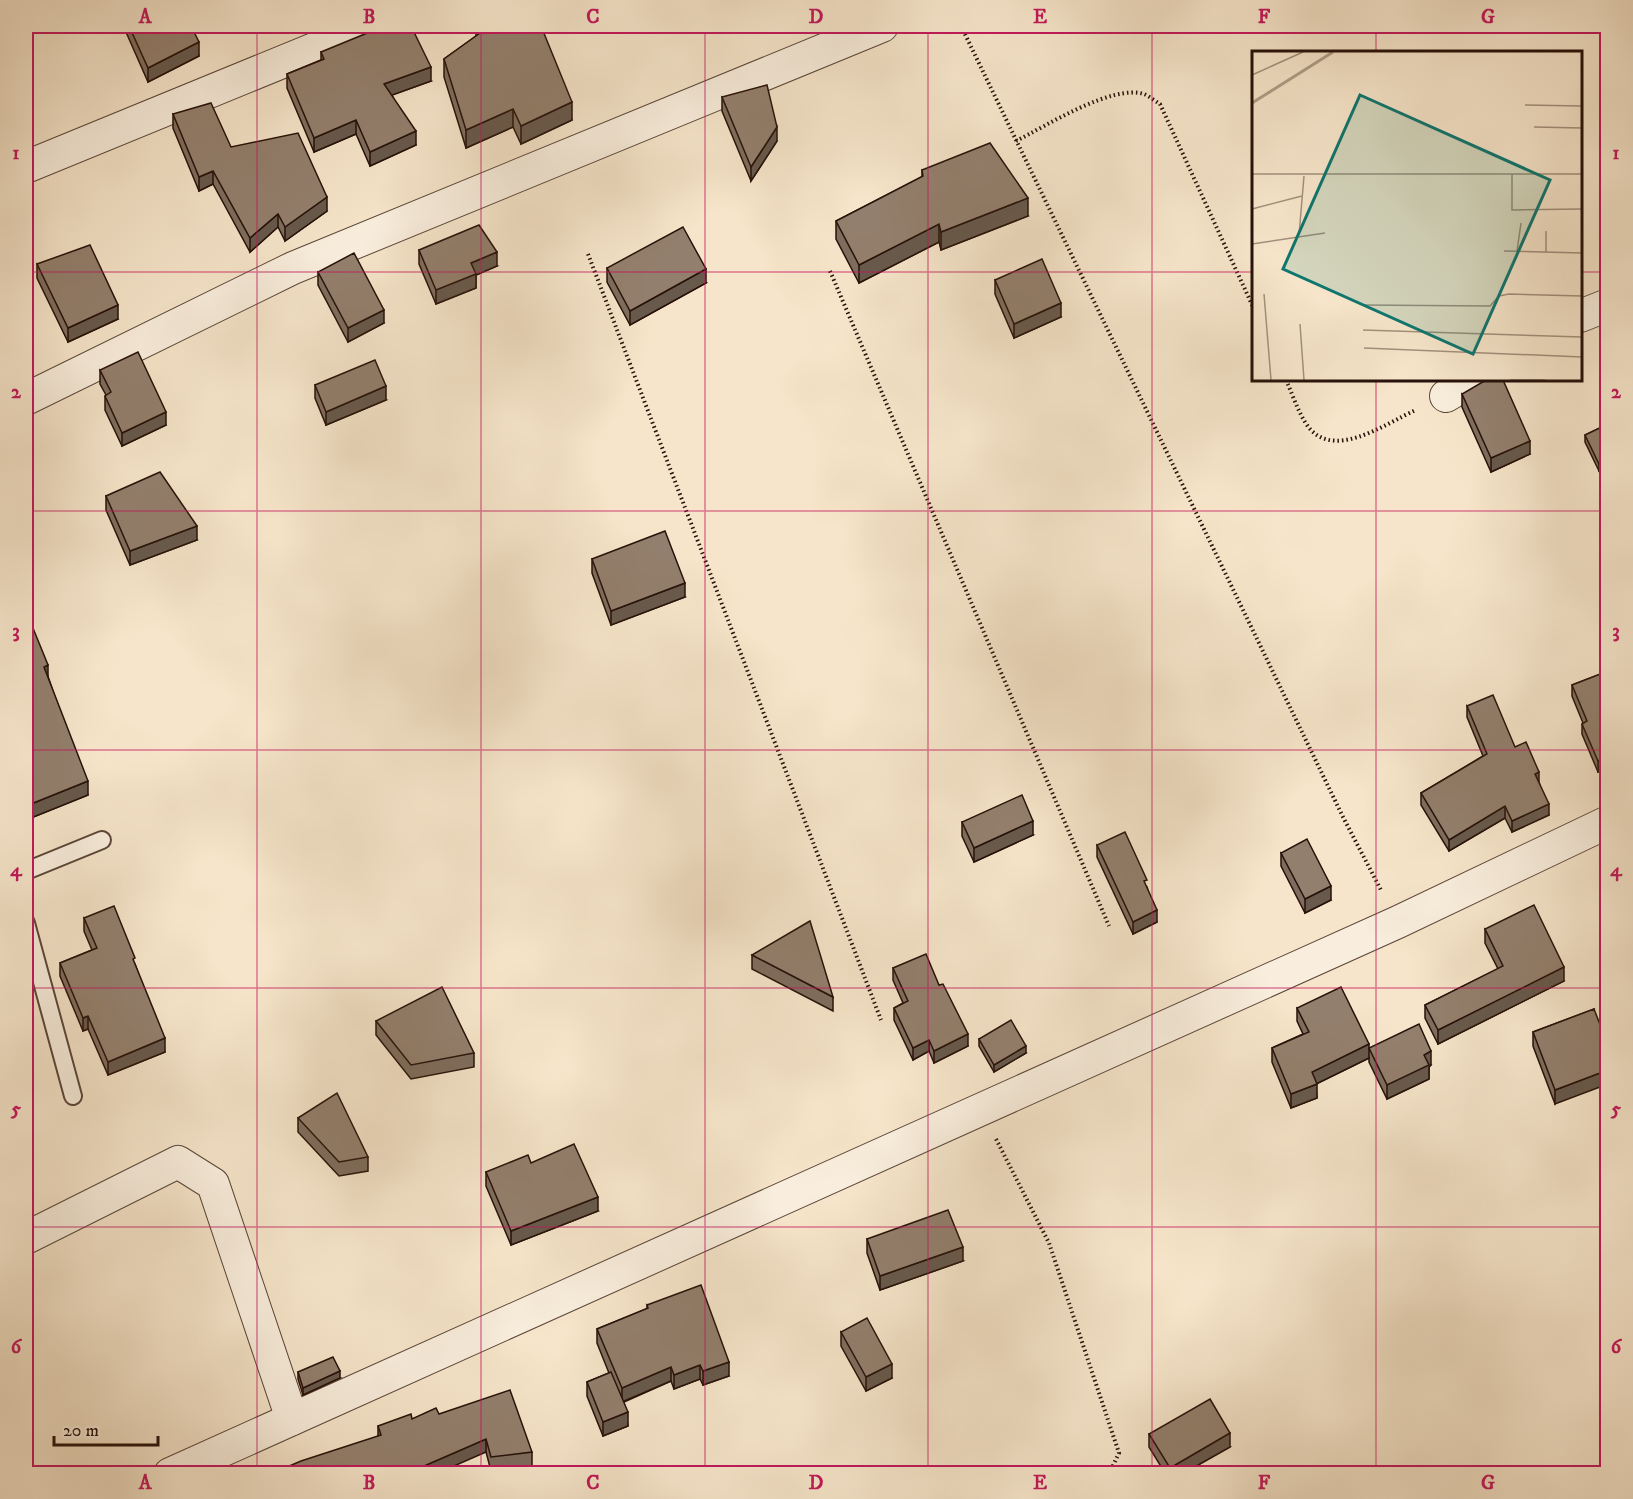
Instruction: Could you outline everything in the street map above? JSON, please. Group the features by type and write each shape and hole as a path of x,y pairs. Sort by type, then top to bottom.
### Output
{"street":[{"path":"26,167 370,26"},
{"path":"26,399 293,268 882,26"},
{"path":"1582,316 1608,305"},
{"path":"1446,396 1471,381"},
{"path":"170,1473 1398,922 1608,822"},
{"path":"26,1238 178,1162 213,1184 292,1419"}],"lane":[{"path":"26,871 102,840"},
{"path":"26,923 73,1096"}],"path":[{"path":"961,26 1338,807 1398,922"},
{"path":"1016,141 1092,103 1120,93 1143,94 1160,104 1252,305"},
{"path":"588,254 881,1020"},
{"path":"830,271 1109,926"},
{"path":"1286,381 1306,423 1319,436 1331,442 1349,441 1446,396"},
{"path":"980,1109 1049,1243 1119,1453 1109,1473"}],"building":[{"path":"129,26 191,26 199,42 148,68"},
{"path":"380,26 411,26 431,67 384,84 416,131 370,152 356,120 314,138 287,74 324,59 321,52"},
{"path":"477,26 541,26 572,102 521,126 513,109 466,130 444,59 480,33"},
{"path":"767,85 777,127 751,167 722,97"},
{"path":"211,103 231,147 298,133 327,197 285,227 278,214 250,238 213,171 199,177 173,114"},
{"path":"990,143 1028,198 941,232 939,224 859,265 836,221 923,176 922,170"},
{"path":"479,225 497,252 471,263 476,274 436,290 419,250"},
{"path":"683,227 706,269 630,311 607,268"},
{"path":"90,245 118,305 68,328 37,264"},
{"path":"354,253 384,310 348,328 318,272"},
{"path":"1042,259 1061,303 1014,324 995,280"},
{"path":"138,352 166,412 122,433 105,396 111,392 100,370"},
{"path":"375,360 386,386 326,412 315,385"},
{"path":"1484,381 1503,381 1530,441 1491,458 1462,394"},
{"path":"1608,424 1608,460 1599,464 1585,435"},
{"path":"160,472 197,526 130,551 106,496"},
{"path":"665,531 685,583 611,611 592,559"},
{"path":"26,576 30,586 26,588"},
{"path":"26,611 48,665 44,667 88,781 31,804 26,790"},
{"path":"1608,671 1608,757 1598,761 1582,724 1587,721 1572,685"},
{"path":"1493,695 1515,747 1526,742 1539,772 1535,774 1549,804 1512,821 1505,806 1449,840 1421,793 1487,754 1467,706"},
{"path":"1022,795 1033,821 974,848 962,822"},
{"path":"1125,832 1147,880 1144,881 1157,910 1133,922 1097,845"},
{"path":"1307,839 1331,886 1305,899 1281,853"},
{"path":"1534,905 1564,967 1438,1030 1425,1005 1503,966 1485,929"},
{"path":"114,906 165,1038 108,1062 88,1016 83,1018 60,963 97,948 84,918"},
{"path":"810,921 833,997 752,955"},
{"path":"926,954 939,985 943,984 968,1034 934,1051 929,1040 913,1048 894,1008 908,1001 893,968"},
{"path":"442,987 474,1053 411,1065 376,1021"},
{"path":"1341,987 1369,1044 1312,1072 1317,1084 1291,1094 1272,1048 1309,1032 1297,1008"},
{"path":"1594,1009 1608,1045 1608,1070 1555,1090 1533,1032"},
{"path":"1011,1020 1026,1046 994,1065 979,1039"},
{"path":"1419,1024 1431,1051 1424,1055 1429,1065 1387,1085 1369,1048"},
{"path":"337,1093 368,1157 339,1162 298,1118"},
{"path":"574,1144 598,1197 511,1231 486,1172 528,1155 531,1163"},
{"path":"948,1210 963,1247 880,1276 867,1239"},
{"path":"701,1285 729,1362 703,1371 700,1365 674,1375 671,1367 622,1388 597,1329 648,1308 647,1305"},
{"path":"867,1318 892,1364 866,1377 841,1332"},
{"path":"333,1357 340,1371 303,1388 298,1372"},
{"path":"611,1372 628,1412 603,1422 587,1382"},
{"path":"510,1390 532,1452 491,1457 486,1439 408,1473 273,1473 301,1461 381,1435 378,1426 411,1414 412,1419 436,1408 439,1414"},
{"path":"1210,1399 1230,1433 1170,1468 1149,1434"}]}
